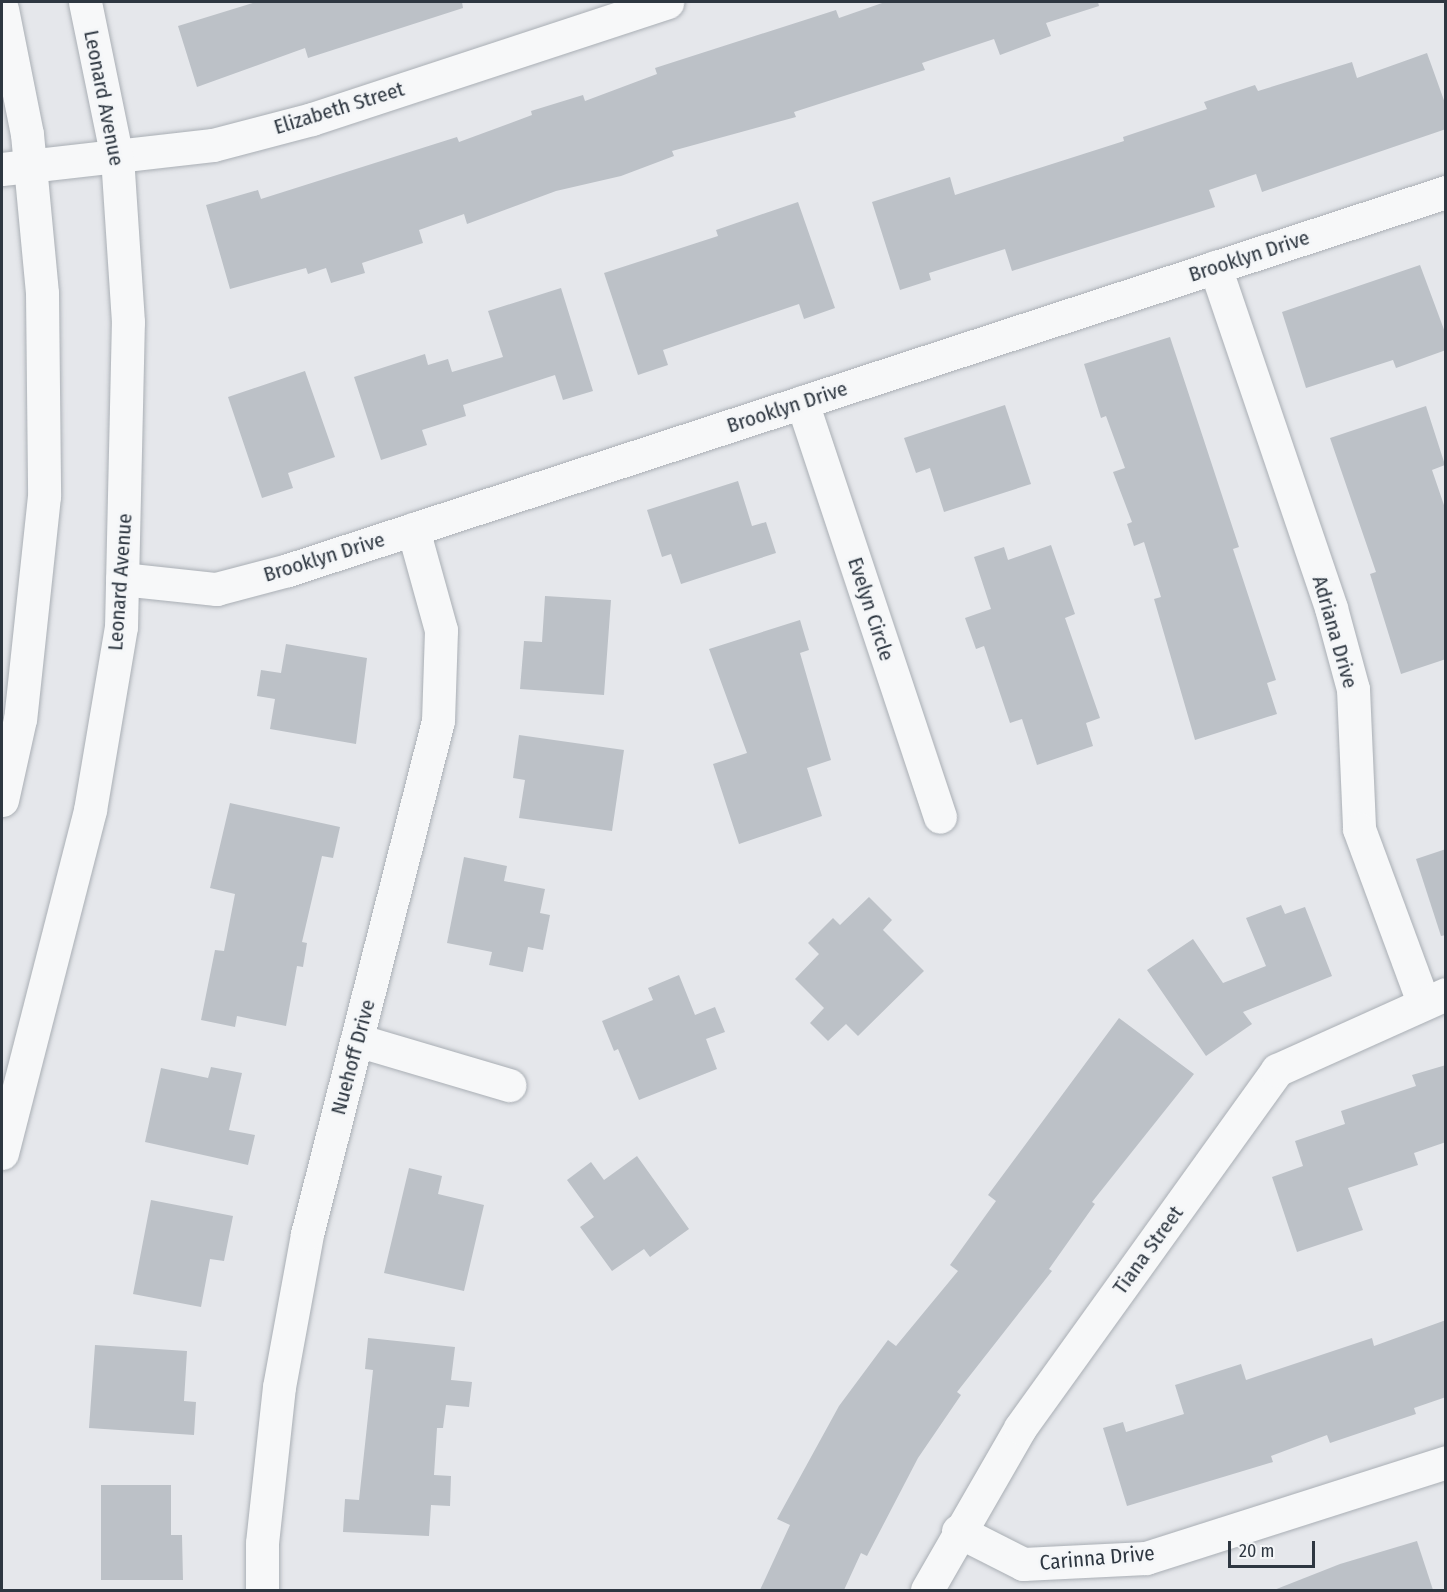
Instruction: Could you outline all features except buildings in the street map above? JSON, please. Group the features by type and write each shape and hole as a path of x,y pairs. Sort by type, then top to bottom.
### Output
{"street":[{"name":"Leonard Avenue","path":"2,1153 90,810 121,627 128,322 117,158 85,2"},
{"name":"Elizabeth Street","path":"16,168 213,145 312,119 667,2"},
{"path":"2,9 16,168 42,293 44,496 20,719 2,800"},
{"name":"Brooklyn Drive","path":"122,579 216,589 413,529 1446,192"},
{"name":"Adriana Drive","path":"1215,267 1333,618 1353,689 1359,830 1434,998"},
{"name":"Evelyn Circle","path":"802,402 940,817"},
{"name":"Nuehoff Drive","path":"262,1590 262,1543 279,1387 307,1234 438,721 441,630 413,529"},
{"name":"Tiana Street","path":"927,1590 958,1531 1020,1428 1277,1070 1434,998"},
{"path":"357,1041 510,1085"},
{"name":"Carinna Drive","path":"958,1531 1023,1564 1146,1558 1446,1462"}]}
